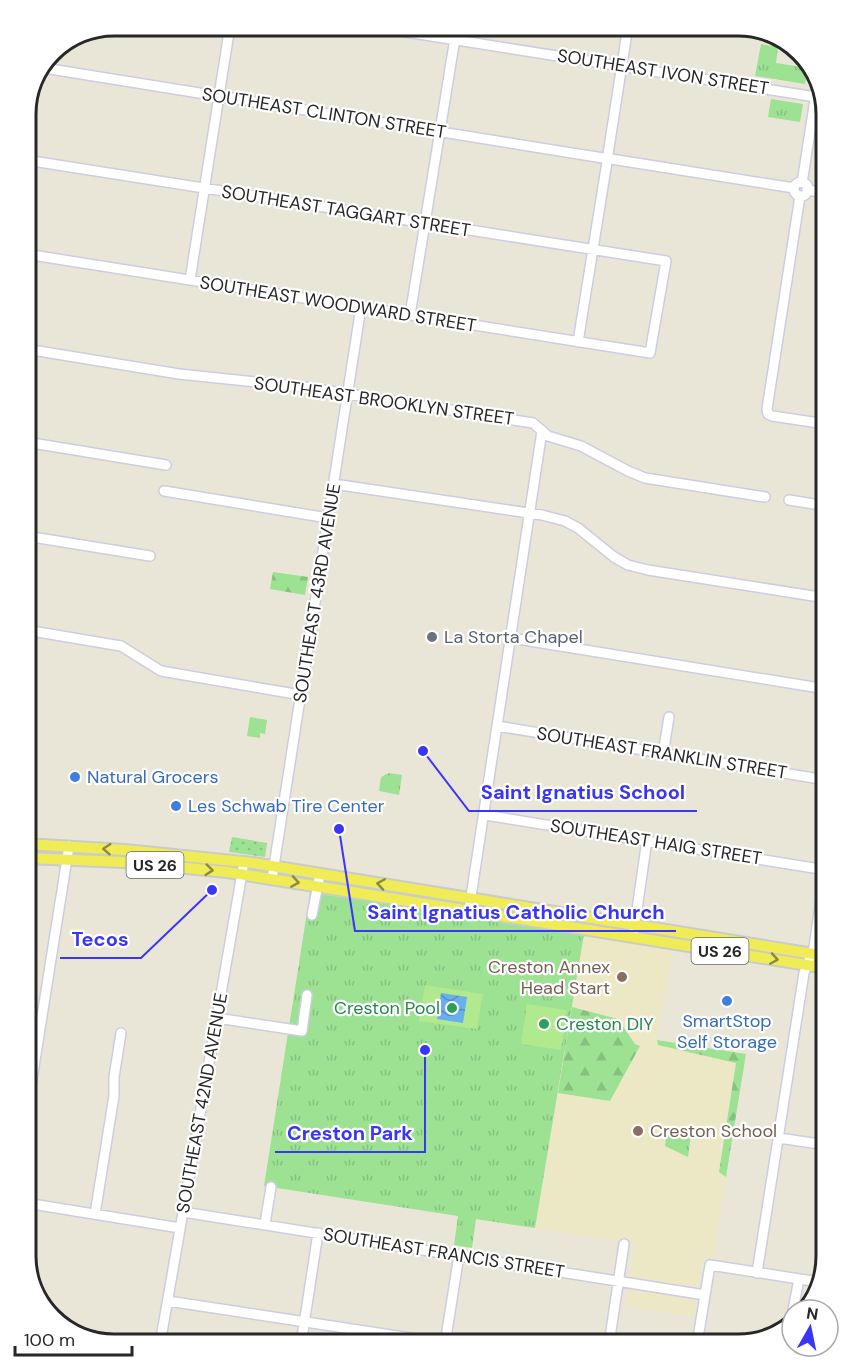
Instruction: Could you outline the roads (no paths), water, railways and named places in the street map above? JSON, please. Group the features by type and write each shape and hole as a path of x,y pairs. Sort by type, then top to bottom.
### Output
{"main road":[{"name":"US 26","path":"36,844 244,862 816,954"},
{"name":"US 26","path":"36,858 123,862 242,874 816,966"}],"street":[{"path":"190,280 228,36"},
{"name":"SOUTHEAST IVON STREET","path":"434,36 814,97"},
{"path":"410,315 455,36"},
{"path":"578,342 626,36"},
{"name":"SOUTHEAST CLINTON STREET","path":"51,69 816,191"},
{"path":"815,102 767,409 768,414 772,416 816,423"},
{"name":"SOUTHEAST TAGGART STREET","path":"36,162 666,261 650,353"},
{"name":"SOUTHEAST WOODWARD STREET","path":"36,256 650,353"},
{"name":"SOUTHEAST 43RD AVENUE","path":"272,879 361,307"},
{"name":"SOUTHEAST BROOKLYN STREET","path":"36,351 179,374 348,393 533,423 548,436 587,448 645,478 765,496"},
{"path":"469,910 542,431"},
{"path":"36,444 166,465"},
{"path":"334,483 556,518 571,525 606,552 628,565 816,596"},
{"path":"164,491 328,518"},
{"path":"789,500 816,504"},
{"path":"36,539 150,556"},
{"path":"36,632 121,646 161,671 301,695"},
{"path":"511,638 816,687"},
{"path":"663,754 669,717"},
{"name":"SOUTHEAST FRANKLIN STREET","path":"497,726 816,778"},
{"name":"SOUTHEAST HAIG STREET","path":"485,814 816,866"},
{"path":"633,937 647,840"},
{"path":"36,1054 69,846"},
{"name":"SOUTHEAST 42ND AVENUE","path":"162,1334 244,862"},
{"path":"312,915 320,874"},
{"path":"757,1273 804,973 812,953 816,929"},
{"path":"217,1018 302,1030 307,996"},
{"path":"95,1214 114,1096 114,1077 121,1034"},
{"path":"779,1138 816,1144"},
{"path":"265,1224 271,1187"},
{"path":"36,1205 180,1228"},
{"name":"SOUTHEAST FRANCIS STREET","path":"183,1212 705,1295"},
{"path":"302,1334 318,1233"},
{"path":"610,1334 624,1244"},
{"path":"448,1334 459,1255"},
{"path":"699,1334 710,1265 812,1281"},
{"path":"795,1298 799,1279"},
{"path":"168,1301 385,1334"}],"water":[{"name":"Creston Pool","path":"441,993 467,997 463,1023 437,1019"}],"place":[{"name":"La Storta Chapel","path":"432,637"},
{"name":"Saint Ignatius School","path":"423,751"},
{"name":"Natural Grocers","path":"75,777"},
{"name":"Les Schwab Tire Center","path":"176,806"},
{"name":"Saint Ignatius Catholic Church","path":"339,829"},
{"name":"Tecos","path":"212,890"},
{"name":"Creston Annex Head Start","path":"622,977"},
{"name":"SmartStop Self Storage","path":"727,1001"},
{"name":"Creston Pool","path":"452,1008"},
{"name":"Creston DIY","path":"544,1024"},
{"name":"Creston Park","path":"425,1050"},
{"name":"Creston School","path":"638,1131"}]}
